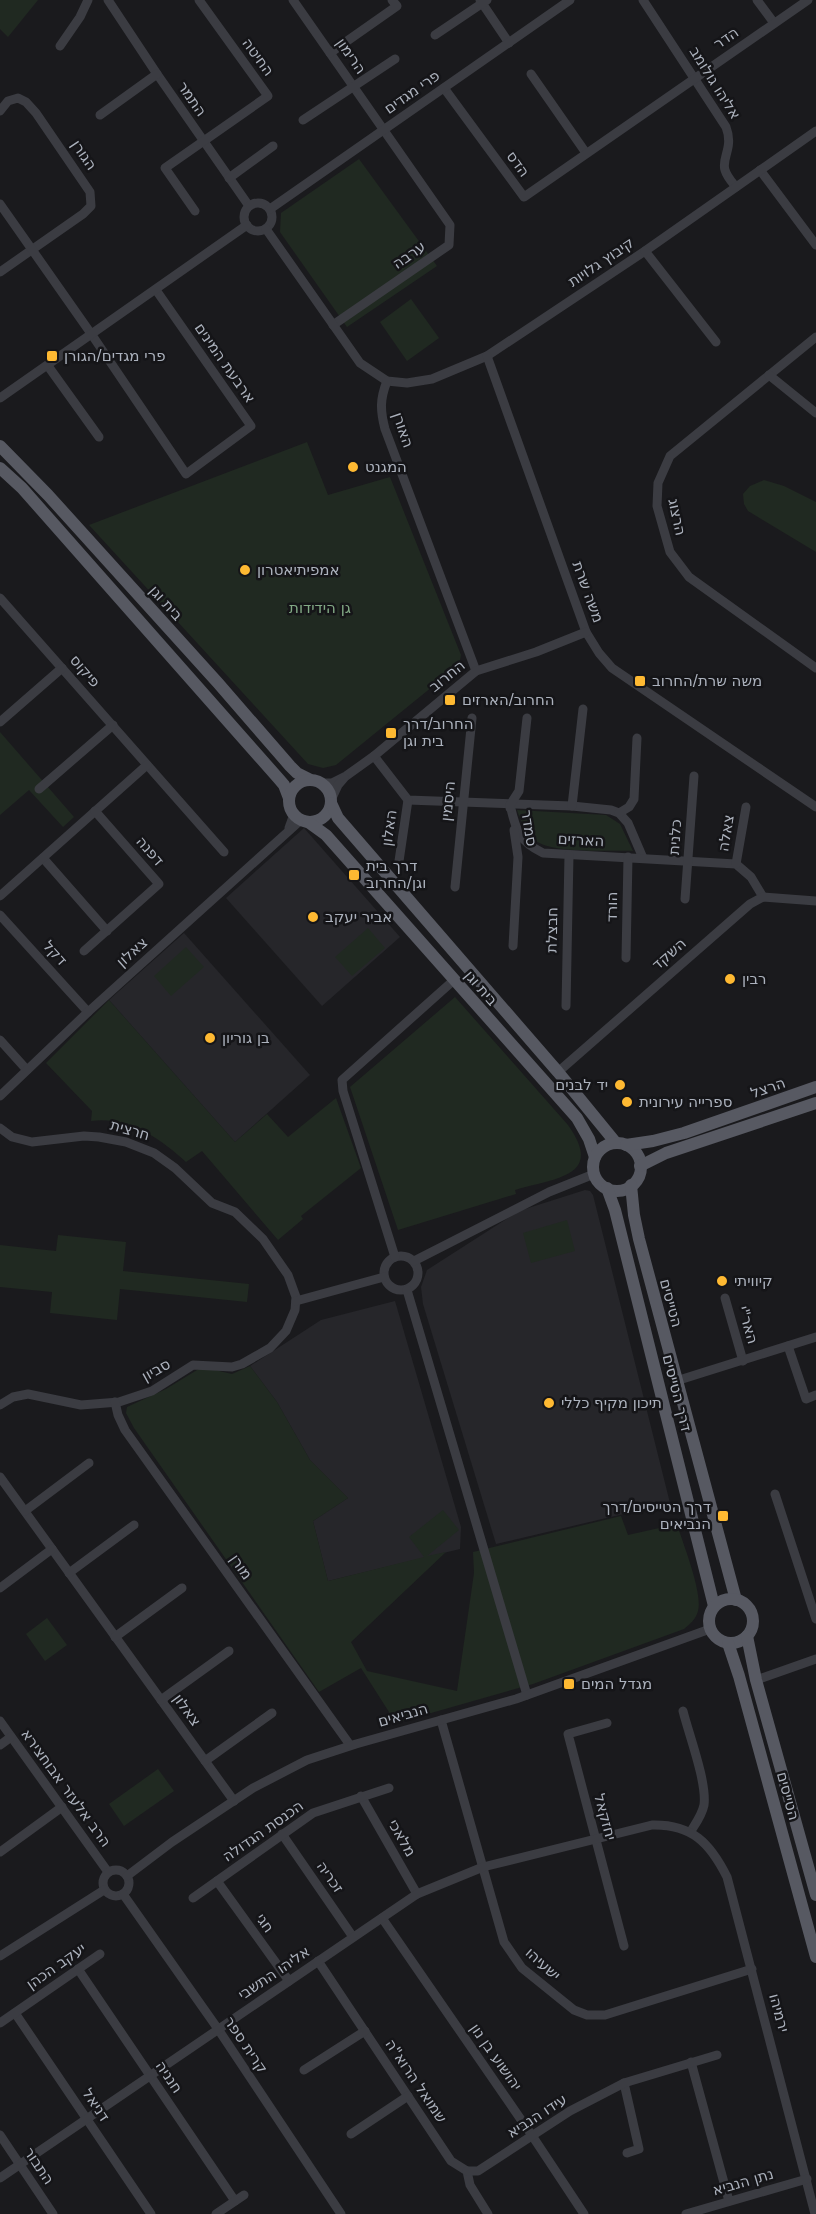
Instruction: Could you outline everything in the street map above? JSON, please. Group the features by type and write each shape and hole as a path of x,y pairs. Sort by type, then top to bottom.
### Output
{"main road":[{"name":"בית וגן","path":"0,446 48,495 290,766 297,773 316,781"},
{"path":"0,468 22,488 279,778 289,798 290,808 301,818 314,821 323,817 331,802 329,790 316,781 297,784 289,798"},
{"name":"בית וגן","path":"331,802 338,818 621,1144"},
{"name":"בית וגן","path":"301,818 326,835 577,1118 589,1139 595,1157"},
{"name":"הרצל","path":"621,1144 653,1141 684,1132 816,1087"},
{"name":"הרצל","path":"640,1166 666,1153 816,1103"},
{"path":"621,1144 635,1152 640,1166 638,1177 631,1185 617,1190 607,1188 600,1184 594,1174 595,1157 602,1148 621,1144"},
{"name":"הטייסים","path":"631,1185 639,1239 736,1600"},
{"name":"דרך הטייסים","path":"607,1188 615,1210 714,1606"},
{"path":"736,1600 748,1608 752,1617 752,1628 747,1636 738,1642 728,1643 716,1638 710,1629 709,1615 714,1606 723,1601 736,1600"},
{"name":"הטייסים","path":"747,1636 756,1680 816,1895"},
{"name":"הטייסים","path":"728,1643 816,1957"}],"street":[{"path":"60,46 75,25 88,0"},
{"name":"התמר","path":"108,0 249,206"},
{"name":"החיטה","path":"199,0 268,96 204,141"},
{"name":"הרימון","path":"293,0 384,130"},
{"path":"330,52 397,6 392,0"},
{"name":"פרי מגדים","path":"270,209 570,0"},
{"name":"אליהו גולומב","path":"643,0 695,77 728,133 730,145 724,164 725,170 736,187"},
{"path":"757,0 774,23"},
{"name":"הדר","path":"695,77 808,0"},
{"path":"435,34 483,1 509,43"},
{"path":"303,120 395,59"},
{"name":"התמר","path":"100,115 157,74"},
{"path":"531,75 586,153"},
{"name":"הדס","path":"444,88 524,197 695,77"},
{"name":"הגורן","path":"0,111 8,102 18,98 26,102 90,192 91,206 0,272"},
{"name":"ערבה","path":"333,325 449,245 450,225 384,130"},
{"name":"קיבוץ גלויות","path":"387,381 407,383 432,379 487,356 645,251 816,131"},
{"path":"195,211 165,168 204,141"},
{"path":"229,178 273,146"},
{"path":"760,170 816,245"},
{"path":"0,204 92,335"},
{"path":"263,204 270,209 273,220 266,229 254,231 247,225 245,213 249,206 263,204"},
{"path":"1,398 247,225"},
{"path":"266,229 360,363 387,381"},
{"path":"645,251 716,342"},
{"name":"ארבעת המינים","path":"92,335 186,474 251,426 156,290"},
{"name":"הרצוג","path":"816,337 670,456 658,483 657,506 670,552 689,577 816,668"},
{"name":"משה שרת","path":"487,356 586,632 612,668 816,807"},
{"path":"48,366 99,437"},
{"path":"769,375 816,413"},
{"name":"האורן","path":"387,381 380,399 380,412 385,429 477,671"},
{"name":"פיקוס","path":"0,598 224,852"},
{"name":"החרוב","path":"331,802 338,786 346,777 477,671 536,652 586,632"},
{"path":"0,722 62,668"},
{"path":"572,806 583,709"},
{"name":"היסמין","path":"455,887 472,718"},
{"name":"סמדר","path":"513,946 518,857 510,805 519,791 527,718"},
{"path":"39,789 113,725"},
{"path":"619,813 629,807 634,799 637,738"},
{"path":"374,756 408,800 572,806 619,813 628,823 644,858"},
{"path":"0,896 147,765"},
{"name":"כלנית","path":"685,899 694,776"},
{"name":"החרוב","path":"316,781 332,783 346,777"},
{"name":"האלון","path":"399,861 408,800"},
{"name":"הארזים","path":"510,805 516,831 529,846 543,853 736,864"},
{"name":"צאלה","path":"736,864 746,807"},
{"name":"דפנה","path":"84,951 159,884 95,811"},
{"name":"צאלון","path":"0,1096 88,1012 301,818"},
{"name":"חבצלת","path":"566,1006 569,855"},
{"path":"43,858 107,931"},
{"name":"הורד","path":"626,958 628,858"},
{"path":"736,864 751,877 763,897 816,901"},
{"name":"השקד","path":"558,1072 740,912 763,897"},
{"name":"דקל","path":"0,915 88,1012"},
{"path":"396,1257 342,1082 346,1075 454,980"},
{"path":"0,1040 27,1070"},
{"name":"חרצית","path":"0,1128 12,1137 32,1142 84,1136 112,1138 142,1148 176,1168 213,1203 235,1212 263,1239 288,1275 296,1301"},
{"path":"414,1261 549,1192 594,1174"},
{"path":"404,1256 414,1261 419,1272 416,1283 407,1290 395,1290 390,1287 384,1277 385,1266 396,1257 404,1256"},
{"path":"296,1301 384,1277"},
{"path":"407,1290 527,1695"},
{"name":"האר\"י","path":"725,1298 743,1361"},
{"name":"סביון","path":"0,1405 13,1397 28,1394 81,1405 115,1402 152,1391 194,1365 231,1367 258,1356 270,1348 286,1331 295,1310 296,1301"},
{"name":"האר\"י","path":"676,1381 816,1337"},
{"path":"788,1346 806,1399 816,1395"},
{"name":"מורן","path":"115,1402 125,1430 350,1746"},
{"path":"25,1511 89,1463"},
{"name":"צאלון","path":"0,1477 234,1801"},
{"path":"775,1494 816,1619"},
{"path":"69,1573 134,1525"},
{"path":"0,1588 52,1549"},
{"path":"115,1637 182,1588"},
{"name":"הנביאים","path":"127,1876 172,1842 293,1766 350,1746 527,1695 710,1629"},
{"path":"161,1700 229,1652"},
{"path":"756,1680 816,1659"},
{"path":"483,1868 652,1825 669,1824 691,1831 700,1818 704,1805 704,1789 683,1712"},
{"path":"205,1761 272,1713"},
{"name":"ישעיהו","path":"441,1720 504,1942 522,1968 574,2010 587,2015 605,2015 752,1969"},
{"name":"הרב אלעזר אבוחצירא","path":"0,1721 108,1872"},
{"name":"יחזקאל","path":"607,1723 568,1734 624,1946"},
{"path":"0,1745 11,1737"},
{"name":"הכנסת הגדולה","path":"193,1899 313,1813 389,1788"},
{"name":"מלאכי","path":"361,1796 417,1894"},
{"path":"0,1852 62,1807"},
{"name":"ירמיהו","path":"691,1831 719,1861 727,1877 816,2214"},
{"name":"זכריה","path":"282,1834 353,1937"},
{"name":"אליהו התשבי","path":"0,2178 417,1894 483,1868"},
{"path":"116,1869 127,1876 128,1888 123,1894 113,1896 104,1890 103,1878 108,1872 116,1869"},
{"name":"חגי","path":"217,1881 289,1981"},
{"path":"0,1956 104,1890"},
{"name":"קרית ספר","path":"123,1894 218,2030 341,2214"},
{"name":"יהושוע בן נון","path":"382,1918 584,2214"},
{"name":"יעקב הכהן","path":"0,2023 100,1954"},
{"name":"שמואל הרוא\"ה","path":"318,1961 451,2161 467,2171 470,2185 488,2214"},
{"name":"חנניה","path":"78,1969 235,2201"},
{"name":"דניאל","path":"15,2013 151,2214"},
{"path":"304,2070 365,2031"},
{"name":"עידו הנביא","path":"467,2171 478,2171 570,2111 624,2083 717,2055"},
{"path":"691,2062 729,2201"},
{"path":"624,2083 639,2149 627,2153"},
{"path":"351,2134 408,2096"},
{"name":"התבור","path":"0,2136 53,2214"},
{"name":"נתן הנביא","path":"686,2214 807,2179"},
{"path":"216,2214 244,2195"}],"shaded area":[{"name":"אביר יעקב","path":"304,828 400,937 322,1006 226,898"},
{"name":"בן גוריון","path":"184,933 310,1075 235,1142 109,1000"},
{"name":"תיכון מקיף כללי","path":"585,1190 590,1191 593,1195 670,1503 496,1544 423,1304 421,1287 427,1270 519,1211"},
{"path":"395,1301 461,1527 460,1549 328,1581 313,1521 348,1498 310,1460 277,1402 250,1366 321,1320"}],"green space":[{"path":"0,0 38,0 8,37 0,29"},
{"path":"359,159 437,266 347,327 280,232 281,213"},
{"path":"411,299 439,338 407,361 380,322"},
{"name":"גן הידידות","path":"307,442 328,495 390,477 461,655 459,665 336,765 323,768 308,764 89,525"},
{"path":"764,480 784,486 816,502 816,552 748,511 744,504 743,494 750,486"},
{"path":"0,732 74,817 63,827 29,790 0,815"},
{"path":"517,810 606,815 620,824 633,851 569,850 544,845 529,834"},
{"path":"368,928 385,948 352,976 335,957"},
{"path":"186,947 204,967 171,996 154,976"},
{"path":"455,997 568,1125 578,1142 581,1155 578,1165 559,1178 515,1190 516,1194 398,1230 350,1087"},
{"path":"109,1000 235,1142 267,1114 288,1137 336,1098 361,1168 301,1216 303,1219 278,1240 202,1151 186,1162 166,1145 143,1131 118,1122 91,1121 92,1111 46,1063"},
{"path":"567,1220 575,1251 531,1263 523,1233"},
{"path":"58,1235 126,1242 123,1271 249,1284 247,1302 120,1289 117,1320 50,1313 52,1292 0,1287 0,1245 56,1251"},
{"path":"250,1366 277,1402 310,1460 348,1498 313,1521 328,1581 424,1557 409,1537 443,1510 459,1530 427,1556 446,1552 351,1642 367,1671 457,1691 474,1573 473,1552 621,1516 628,1535 677,1524 698,1593 699,1603 696,1616 684,1629 533,1684 396,1723 361,1668 319,1692 134,1428 126,1413 127,1407 166,1389 202,1367 232,1374"},
{"path":"47,1618 67,1645 45,1661 26,1634"},
{"path":"158,1769 174,1791 124,1826 109,1804"}],"place":[{"name":"פרי מגדים/הגורן","path":"52,356"},
{"name":"המגנט","path":"353,467"},
{"name":"אמפיתיאטרון","path":"245,570"},
{"name":"משה שרת/החרוב","path":"640,681"},
{"name":"החרוב/הארזים","path":"450,700"},
{"name":"החרוב/דרך בית וגן","path":"391,733"},
{"name":"דרך בית וגן/החרוב","path":"354,875"},
{"name":"אביר יעקב","path":"313,917"},
{"name":"רבין","path":"730,979"},
{"name":"בן גוריון","path":"210,1038"},
{"name":"יד לבנים","path":"620,1085"},
{"name":"ספרייה עירונית","path":"627,1102"},
{"name":"קיוויתי","path":"722,1281"},
{"name":"תיכון מקיף כללי","path":"549,1403"},
{"name":"דרך הטייסים/דרך הנביאים","path":"723,1516"},
{"name":"מגדל המים","path":"569,1684"}]}
